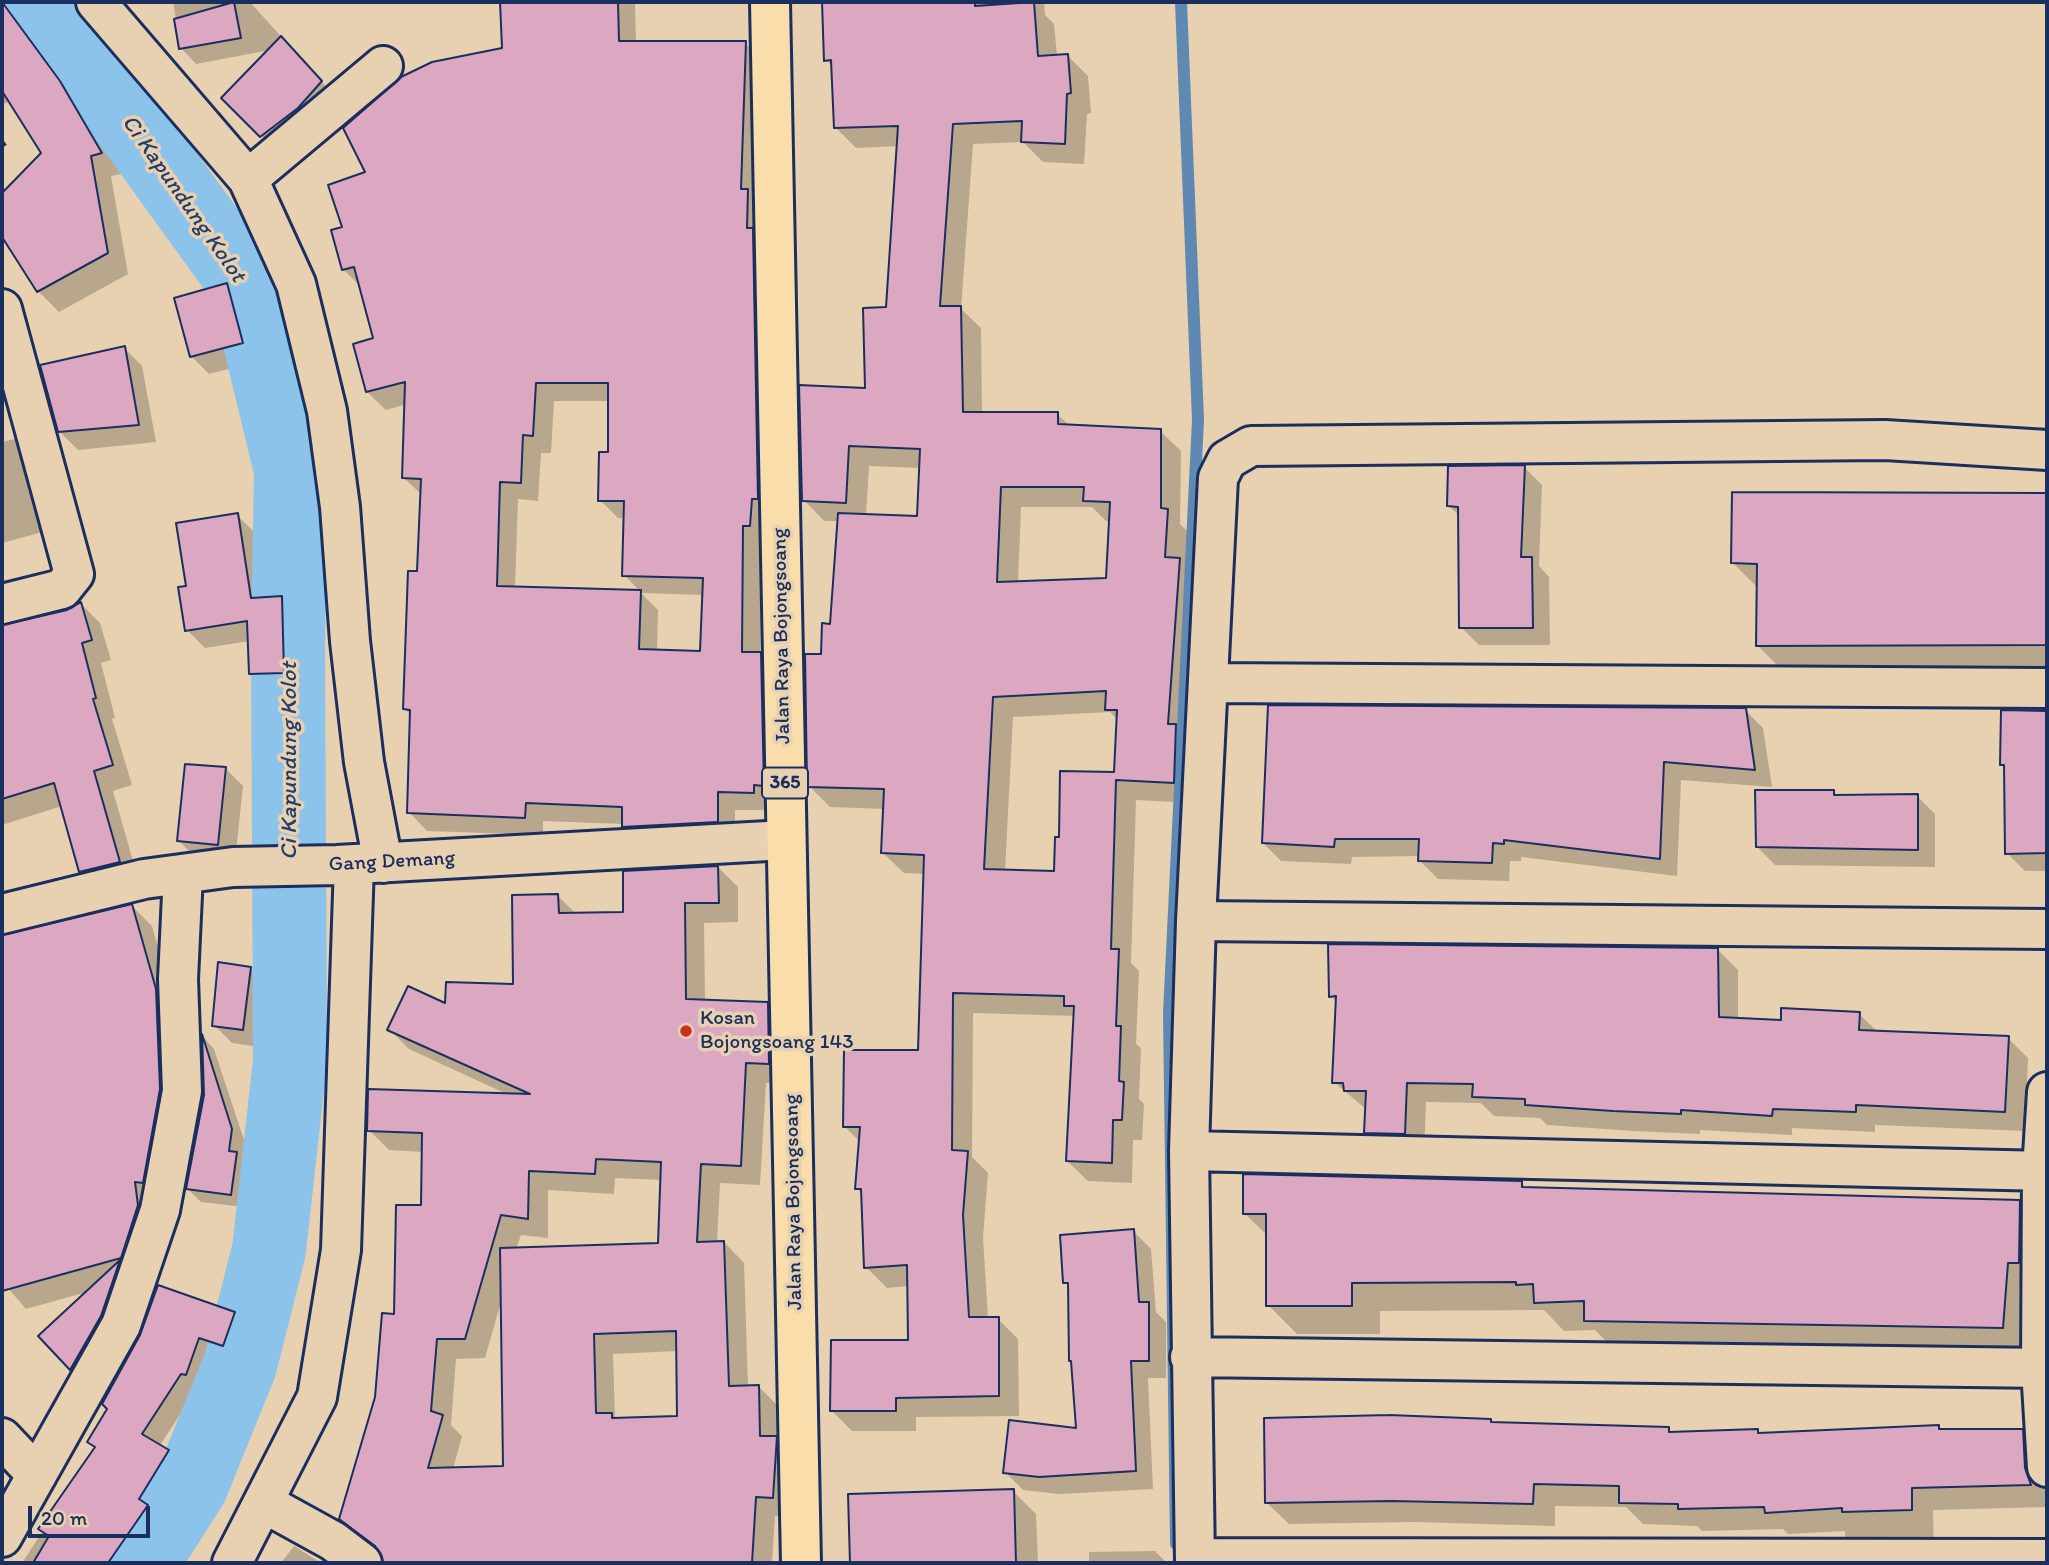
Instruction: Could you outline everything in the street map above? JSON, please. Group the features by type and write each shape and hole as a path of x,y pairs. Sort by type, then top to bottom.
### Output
{"main road":[{"name":"Jalan Raya Bojongsoang","path":"770,2 801,1563"}],"street":[{"path":"96,2 248,179 296,284 327,411 340,507 349,641 364,762 341,1250 317,1397 232,1563"},
{"path":"248,179 383,66"},
{"path":"2,309 74,574 62,589 2,604"},
{"path":"2047,450 1885,440 1251,446 1227,460 1218,478 1196,921 1189,1151 1195,1561 2047,1559"},
{"path":"1209,683 2047,688"},
{"name":"Gang Demang","path":"2,914 144,879 233,867 358,864 786,840"},
{"path":"2,1536 121,1325 160,1210 182,1091 178,979 183,874"},
{"path":"1196,921 2047,929"},
{"path":"2047,1092 2044,1368 2047,1467"},
{"path":"1189,1151 2045,1171"},
{"path":"1190,1357 2044,1368"},
{"path":"2,1438 37,1475"},
{"path":"264,1503 332,1541 362,1563"}],"path":[{"path":"2,142 7,149"}],"building":[{"path":"2,2 60,81 102,153 91,156 108,253 37,292 2,237 2,193 41,153 2,91"},
{"path":"234,2 241,38 179,49 174,19"},
{"path":"500,2 618,2 619,41 746,41 741,189 748,189 747,228 753,228 758,499 752,499 750,526 743,526 742,652 761,652 764,786 754,785 754,793 718,792 718,822 622,827 622,807 526,803 525,818 407,813 410,710 403,709 408,571 417,571 421,479 402,478 405,382 366,392 353,344 373,338 354,267 342,270 331,230 342,227 328,185 365,172 343,128 401,77 432,62 502,48","holes":["536,383 608,383 608,452 599,452 598,501 624,501 622,576 703,578 700,651 639,649 641,590 497,586 500,482 521,483 523,435 533,436"]},
{"path":"822,2 975,2 975,6 1034,2 1038,56 1068,54 1071,93 1067,94 1065,144 1021,142 1022,121 953,124 940,306 961,306 963,412 1058,412 1058,424 1161,429 1161,508 1168,509 1165,557 1180,558 1168,724 1176,724 1174,783 1116,780 1111,949 1119,949 1116,1026 1121,1026 1119,1081 1124,1082 1122,1120 1113,1120 1112,1163 1066,1161 1074,1006 1064,1006 1064,996 953,993 952,1150 968,1151 963,1215 969,1317 999,1317 999,1396 896,1398 896,1411 830,1411 831,1340 908,1340 907,1265 864,1268 861,1189 855,1189 860,1127 843,1127 844,1050 918,1050 924,855 881,853 884,789 807,787 805,654 821,654 822,623 830,624 838,513 917,516 920,449 849,446 846,503 802,501 799,385 865,388 863,308 886,307 898,126 834,128 831,60 824,61","holes":["1001,487 1084,487 1083,501 1110,502 1106,578 997,582","1106,691 1105,710 1117,710 1114,772 1060,771 1059,837 1055,837 1054,871 984,869 993,697"]},
{"path":"281,36 322,81 298,108 260,137 221,98"},
{"path":"227,283 243,343 190,357 174,298"},
{"path":"125,346 139,425 58,432 40,365"},
{"path":"1525,465 1521,557 1532,557 1533,628 1459,628 1458,507 1447,506 1448,466"},
{"path":"1732,492 2047,493 2047,645 1756,646 1757,564 1731,563"},
{"path":"238,513 251,598 282,596 284,673 249,674 247,621 185,631 178,587 186,586 176,523"},
{"path":"81,602 92,640 82,643 96,698 93,699 113,765 94,771 120,862 79,872 54,783 2,799 2,625 67,610"},
{"path":"1268,705 1746,708 1755,770 1664,762 1660,859 1504,840 1504,844 1493,843 1492,863 1418,861 1419,839 1335,839 1334,847 1262,843"},
{"path":"2001,710 2047,711 2047,853 2005,854 2004,765 2000,765"},
{"path":"185,764 226,767 218,845 177,841"},
{"path":"1755,790 1834,790 1834,795 1918,794 1918,850 1756,847"},
{"path":"718,866 719,903 685,903 686,999 768,1002 769,1064 746,1063 741,1166 701,1164 697,1242 724,1241 729,1386 759,1385 760,1436 777,1436 773,1498 756,1497 752,1563 383,1563 375,1546 339,1519 375,1397 382,1313 394,1314 396,1205 421,1205 422,1133 367,1131 368,1089 530,1094 387,1030 408,986 445,1003 446,982 513,984 512,895 558,894 559,913 623,912 623,871","holes":["596,1159 661,1162 658,1243 500,1248 503,1466 428,1468 443,1415 431,1411 437,1339 465,1339 501,1215 528,1219 529,1171 595,1174","676,1331 677,1416 612,1418 612,1413 596,1413 594,1334"]},
{"path":"132,904 156,989 160,1089 143,1183 135,1182 138,1205 121,1258 2,1291 2,935"},
{"path":"1328,944 1718,948 1719,1017 1781,1020 1781,1008 1860,1012 1859,1030 2009,1036 2005,1112 1856,1105 1856,1112 1773,1109 1772,1116 1681,1110 1681,1114 1613,1111 1525,1105 1525,1099 1472,1097 1473,1084 1407,1083 1405,1134 1364,1133 1366,1091 1344,1091 1343,1083 1332,1083 1336,996 1329,997"},
{"path":"218,962 251,967 243,1030 212,1026"},
{"path":"202,1034 232,1129 229,1151 237,1152 231,1195 186,1189 204,1095"},
{"path":"1243,1174 1522,1181 1522,1187 2020,1200 2019,1263 2008,1263 2003,1328 1584,1321 1584,1301 1534,1303 1533,1284 1516,1285 1516,1282 1352,1283 1352,1306 1266,1306 1266,1214 1243,1214"},
{"path":"1134,1229 1139,1302 1149,1302 1149,1361 1131,1361 1136,1471 1039,1477 1003,1473 1009,1420 1076,1428 1069,1361 1068,1283 1063,1283 1060,1235"},
{"path":"120,1260 101,1316 70,1370 38,1336"},
{"path":"158,1285 235,1312 223,1346 199,1338 186,1375 181,1374 142,1434 169,1450 139,1499 148,1505 108,1563 33,1563 49,1536 38,1529 95,1447 87,1442 107,1409 102,1404 140,1335"},
{"path":"1389,1415 1491,1419 1491,1422 1669,1427 1669,1432 1758,1429 1758,1433 1939,1425 1939,1429 2023,1429 2025,1468 2031,1485 1912,1488 1912,1510 1842,1512 1842,1508 1765,1513 1764,1507 1678,1509 1678,1504 1619,1503 1619,1486 1534,1484 1533,1504 1391,1501 1265,1503 1264,1418"},
{"path":"1014,1489 1016,1563 850,1563 848,1494"}],"waterway":[{"name":"Ci Kapundung Kolot","path":"42,2 246,284 291,470 288,640 290,1061 269,1250 240,1365 191,1486 142,1563"},
{"path":"1176,1544 1169,1013 1198,420 1181,2"}],"place":[{"name":"Kosan Bojongsoang 143","path":"686,1031"}]}
